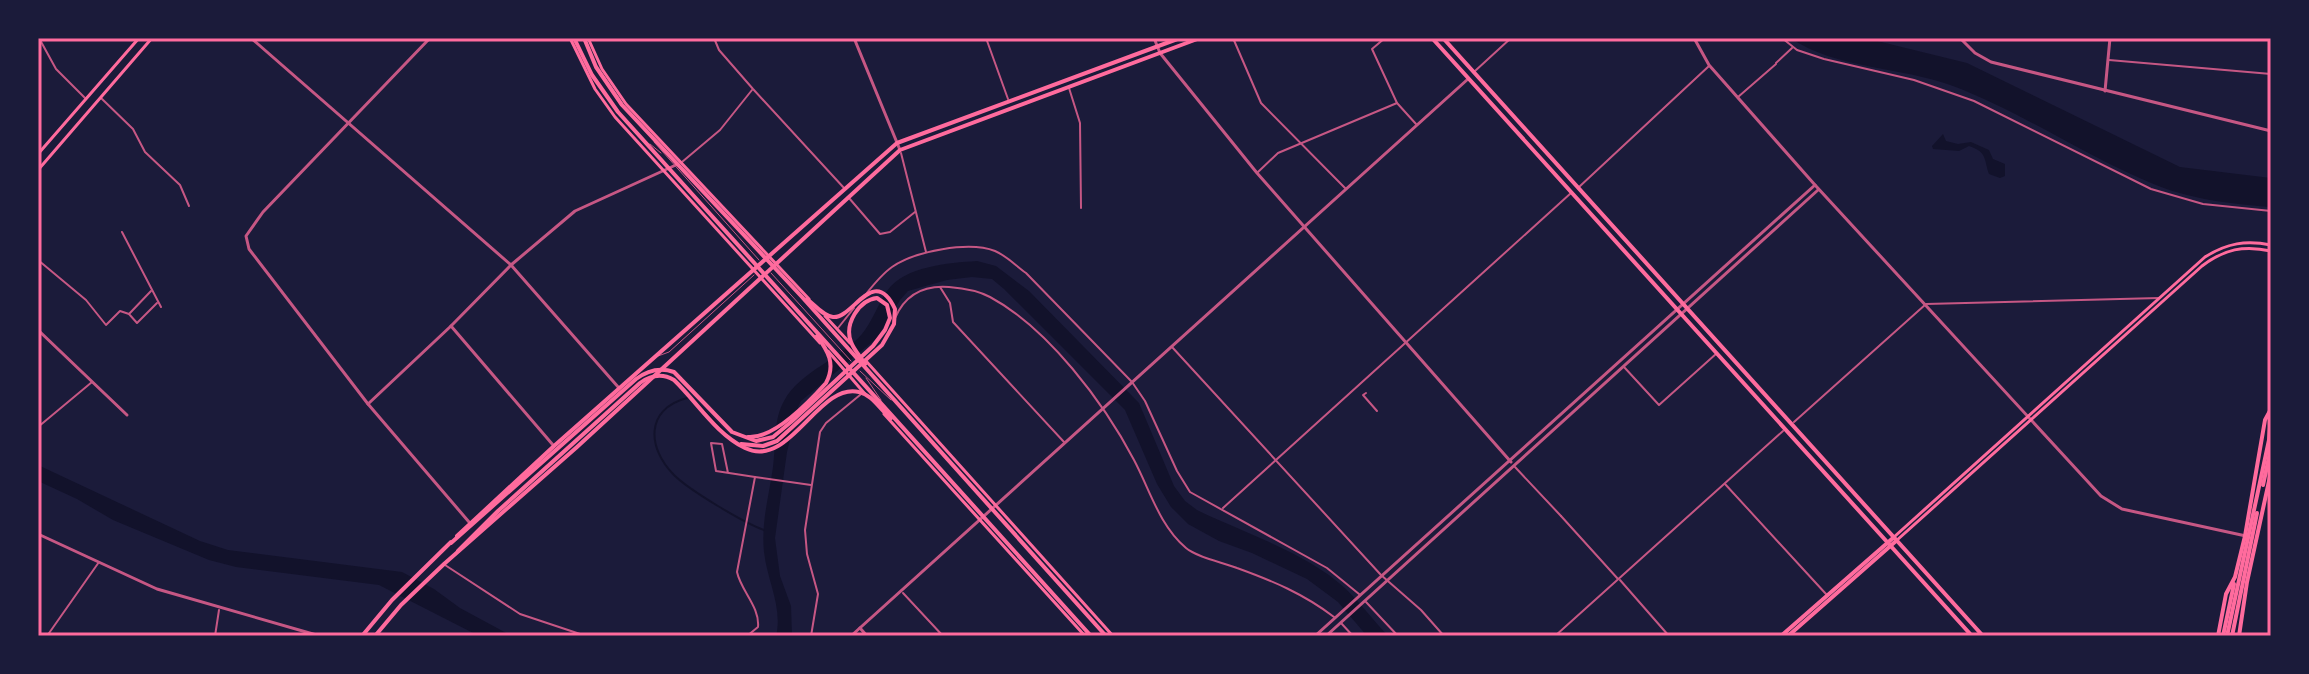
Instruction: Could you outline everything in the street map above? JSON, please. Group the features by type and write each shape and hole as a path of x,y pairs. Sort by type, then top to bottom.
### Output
{"main road":[{"path":"38,154 139,38"},
{"path":"38,170 152,38"},
{"path":"572,38 607,97 641,137 1088,636"},
{"path":"572,38 601,98 662,172 1088,636"},
{"path":"586,38 602,78 622,105 802,297 867,374 1106,636"},
{"path":"586,38 621,96 837,329 1113,636"},
{"path":"451,543 469,522 897,143 1180,38"},
{"path":"375,636 401,605 458,551 577,447 900,150 1200,38"},
{"path":"1432,38 1972,636"},
{"path":"1443,38 1983,636"},
{"path":"2161,299 2197,263 2216,250 2242,242 2271,245"},
{"path":"1781,636 1826,594 1894,540 2161,299 2202,266 2222,252 2255,248 2271,251"},
{"path":"735,442 755,447 777,441 872,356 888,337 894,324 895,309 883,294 865,295 845,315 835,317 828,316 802,297"},
{"path":"458,551 501,504 636,379 654,370 667,370 678,376 725,426 739,436 756,441 781,432 849,368 861,357 873,346 890,318 887,305 877,298 862,304 849,327 850,340 855,351 862,359 867,374"},
{"path":"739,436 759,437 771,433 826,383 831,360 809,323"},
{"path":"362,636 392,600 451,543 501,504 640,383 656,376 674,380 735,442 757,452 776,447 833,398 850,391 867,395 898,423"},
{"path":"2229,636 2227,620 2265,420 2271,409"},
{"path":"2229,636 2269,440 2271,415"},
{"path":"2229,636 2271,448"},
{"path":"2229,636 2237,622 2271,472"},
{"path":"1788,636 1888,543"},
{"path":"1906,564 1911,559"},
{"path":"2229,636 2226,594 2235,577"},
{"path":"2229,636 2247,582"}],"street":[{"path":"39,38 56,69 85,99"},
{"path":"251,38 511,265 619,388"},
{"path":"430,38 263,212 250,228 246,243 368,404 469,522"},
{"path":"714,38 719,50 844,189"},
{"path":"854,38 900,150 926,253"},
{"path":"986,38 1009,101"},
{"path":"1154,38 1160,53 1257,173 1669,636"},
{"path":"1233,38 1261,103 1346,189"},
{"path":"1385,38 1372,49 1397,103 1416,124"},
{"path":"1474,72 1511,38"},
{"path":"1694,38 1709,65 1815,185 2096,490 2122,509 2257,538"},
{"path":"1782,38 1792,47 1824,59 1914,80 1974,101 2151,189 2203,204 2271,211"},
{"path":"1960,38 1975,53 1991,62 2271,131"},
{"path":"2105,91 2110,38"},
{"path":"1738,97 1792,47"},
{"path":"2109,60 2271,74"},
{"path":"1578,187 1709,65"},
{"path":"851,636 1468,79"},
{"path":"1069,87 1080,123 1081,208"},
{"path":"368,404 511,265 575,211 681,163 720,130 753,89"},
{"path":"101,98 133,129 145,152 180,185 189,206"},
{"path":"1257,173 1278,153 1397,103"},
{"path":"1687,306 1815,185"},
{"path":"1315,636 1819,189"},
{"path":"1222,509 1572,193"},
{"path":"848,197 880,234 890,232 916,211"},
{"path":"122,232 161,307"},
{"path":"837,329 895,264 926,253 969,246 995,251 1026,273 1145,401 1186,487 1197,497 1327,568 1358,596"},
{"path":"38,260 86,300 106,325 120,311 129,314 137,323 158,301"},
{"path":"940,287 950,303 953,322 1064,443"},
{"path":"864,359 887,335 907,298 924,289 940,287 989,295 1057,353 1104,407 1135,461 1163,521 1187,550 1284,585 1314,601 1335,618"},
{"path":"129,314 152,290"},
{"path":"1792,423 1926,304 2161,299"},
{"path":"1326,636 1680,312"},
{"path":"451,326 554,446"},
{"path":"38,330 127,415"},
{"path":"1172,346 1381,575 1421,610 1444,636"},
{"path":"1623,366 1659,405 1717,353"},
{"path":"38,427 93,381"},
{"path":"811,636 818,594 807,554 805,530 820,432 826,423 864,392"},
{"path":"1366,393 1363,395 1377,411"},
{"path":"1555,636 1785,430"},
{"path":"728,473 722,444 711,443 716,471 728,473 755,477 812,485"},
{"path":"747,636 758,627 758,622 737,572 755,477"},
{"path":"1725,484 1826,594"},
{"path":"38,534 157,589 320,636"},
{"path":"47,636 99,562"},
{"path":"444,564 520,614 586,636"},
{"path":"901,591 943,636"},
{"path":"1364,603 1398,636"},
{"path":"215,636 220,608"},
{"path":"1341,623 1353,636"},
{"path":"860,628 867,636"}],"lane":[{"path":"647,132 664,156 867,374 890,414"},
{"path":"641,137 664,156"},
{"path":"655,358 669,352 758,269 757,258"}],"shaded area":[{"path":"1790,38 1865,38 1967,63 2180,167 2271,178 2271,207 2210,200 2165,189 2101,160 1979,96 1933,80 1829,56"},
{"path":"1943,134 1946,141 1958,144 1971,142 1989,150 1993,159 2005,164 2005,176 2000,178 1989,174 1982,154 1975,148 1969,146 1959,151 1933,149 1932,146"},
{"path":"977,261 996,266 1029,291 1139,403 1174,486 1185,501 1197,510 1295,554 1331,576 1388,636 1367,636 1338,602 1307,579 1219,541 1188,524 1171,507 1157,484 1125,410 1004,289 992,279 972,277 947,280 908,291 877,338 801,401 787,452 775,538 780,576 791,606 792,636 776,636 778,615 764,552 764,530 780,408 800,381 862,334 895,283 928,267"},
{"path":"38,465 200,541 228,550 402,572 512,636 479,636 379,585 236,567 209,560 113,520 38,481"}],"waterway":[{"path":"687,398 673,403 657,420 655,442 665,464 681,481 704,497 764,530"},
{"path":"693,399 728,435"}]}
